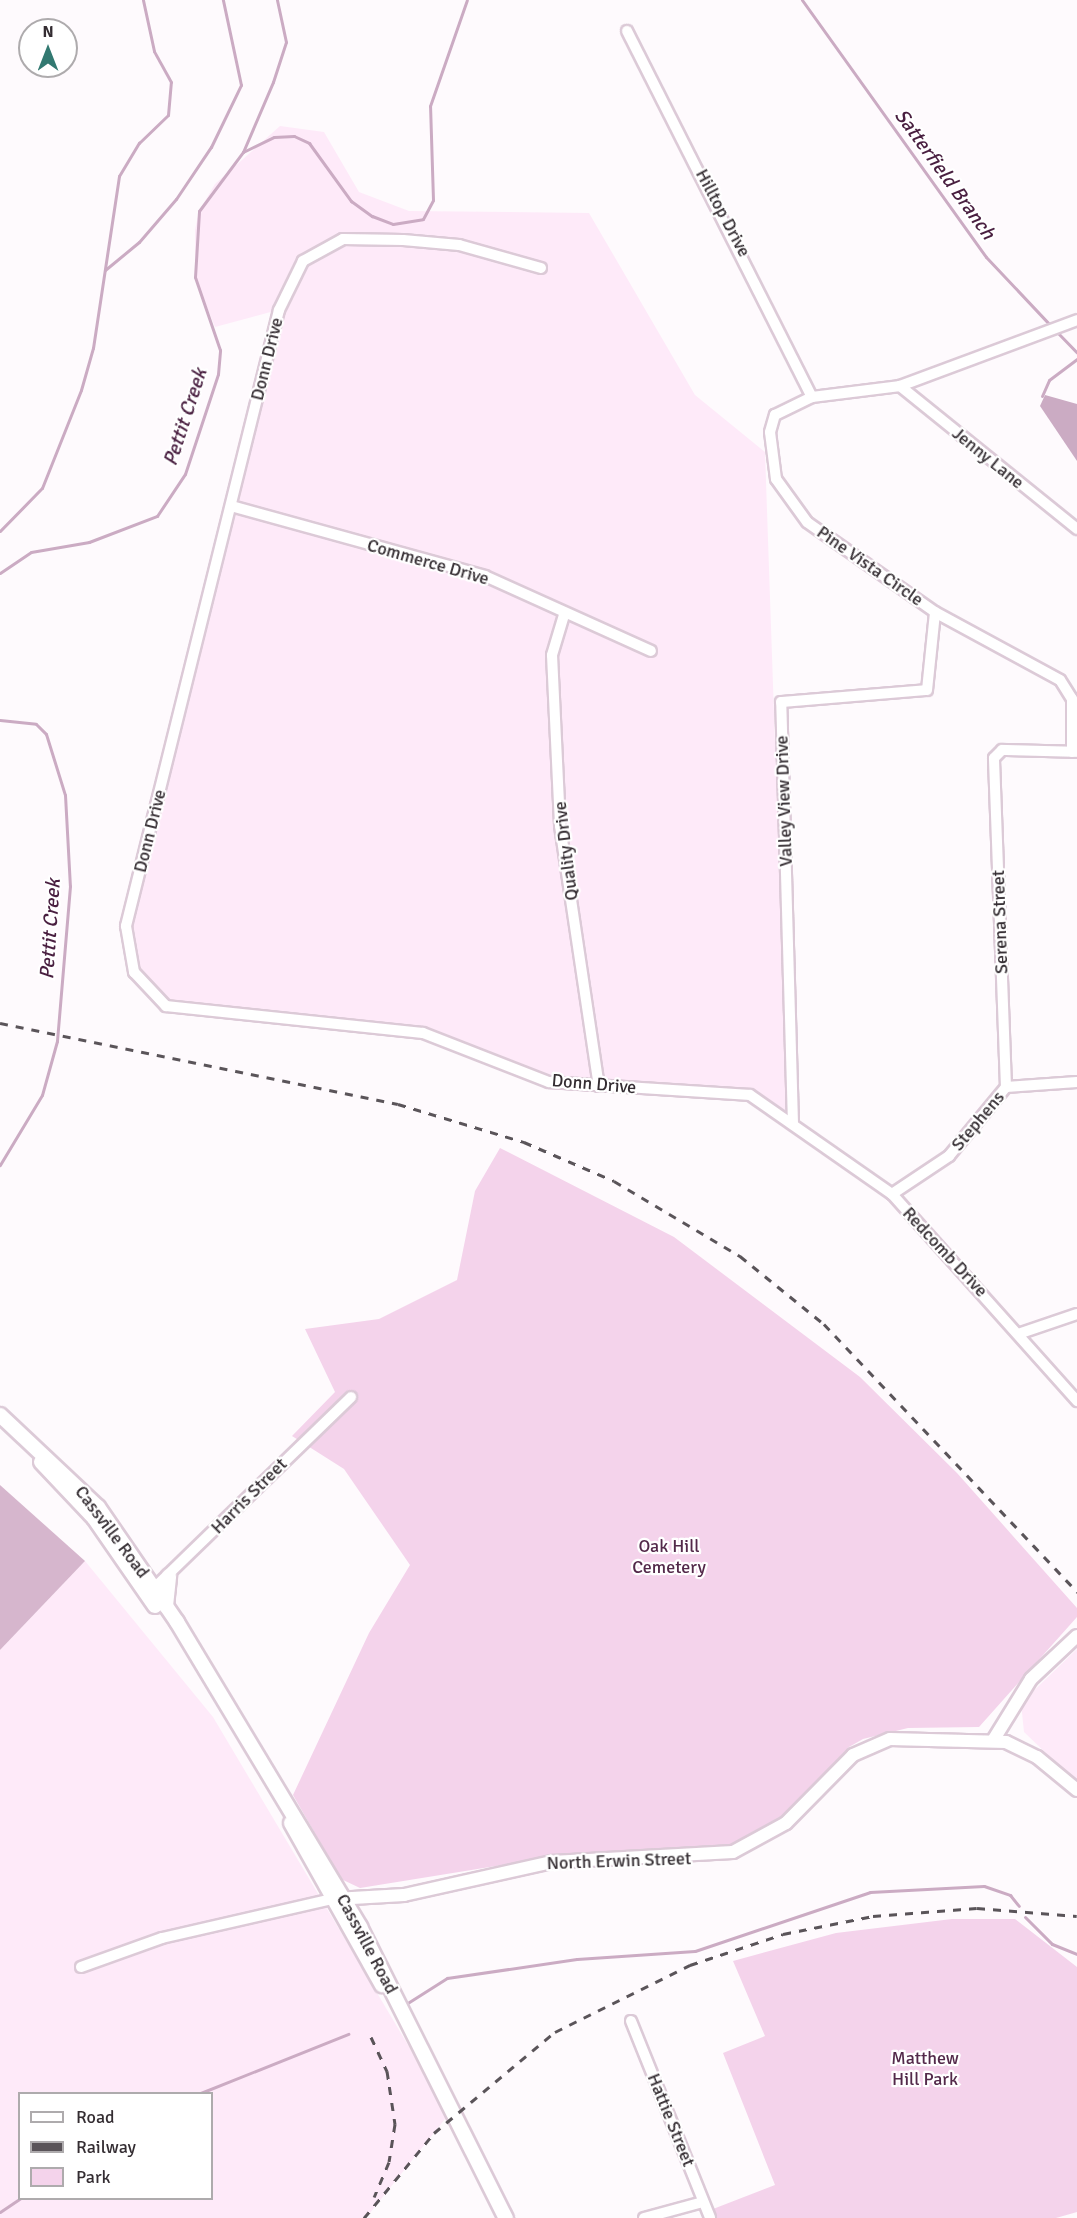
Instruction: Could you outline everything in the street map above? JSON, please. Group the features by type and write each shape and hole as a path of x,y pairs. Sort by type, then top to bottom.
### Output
{"main road":[{"name":"Cassville Road","path":"0,1415 86,1493 202,1667"},
{"name":"Cassville Road","path":"0,1427 84,1505 151,1591 166,1606 273,1781 403,2016 506,2218"},
{"path":"166,1606 169,1576"}],"street":[{"name":"Hilltop Drive","path":"627,31 812,397"},
{"name":"Donn Drive","path":"541,268 459,245 403,240 343,239 303,261 279,310 126,926 134,972 166,1005 423,1033 549,1082 750,1095 793,1124"},
{"name":"Pine Vista Circle","path":"1074,752 1072,699 1060,680 935,612 807,522 776,479 770,432 776,415 812,397 900,386 1077,320"},
{"name":"Jenny Lane","path":"900,386 1077,529"},
{"name":"Commerce Drive","path":"231,506 485,576 564,615 651,651"},
{"name":"Valley View Drive","path":"793,1124 781,702 927,690 935,612"},
{"name":"Quality Drive","path":"564,615 552,655 560,826 599,1086"},
{"name":"Serena Street","path":"1006,1087 994,758 1002,750 1074,752"},
{"name":"Stephens","path":"892,1194 949,1156 1006,1087 1077,1082"},
{"name":"Redcomb Drive","path":"793,1124 892,1194 1021,1334 1077,1401"},
{"path":"1021,1334 1077,1314"},
{"name":"Harris Street","path":"151,1591 351,1397"},
{"path":"994,1739 1024,1688 1077,1636"},
{"name":"North Erwin Street","path":"81,1967 162,1938 338,1899 404,1895 552,1862 726,1854 754,1844 786,1823 842,1764 871,1745 911,1737 994,1739 1037,1756 1077,1790"},
{"name":"Hattie Street","path":"632,2021 710,2218"},
{"path":"644,2218 703,2202"}],"shaded area":[{"path":"280,126 324,132 359,192 409,211 589,213 695,395 765,452 788,1121 754,1098 549,1082 423,1033 166,1006 134,972 126,926 278,310 215,327 195,277 195,230 199,211 215,184"},
{"path":"1045,395 1077,404 1077,461 1040,406"},
{"path":"0,1485 85,1561 0,1650"},
{"path":"85,1561 213,1717 449,2114 366,2218 0,2218 0,1650"},
{"path":"1077,1649 1077,1783 1024,1732 1021,1703"}],"green space":[{"name":"Oak Hill Cemetery","path":"500,1148 674,1237 860,1377 957,1473 1077,1608 1077,1617 979,1727 908,1728 863,1739 849,1747 775,1826 737,1846 699,1853 576,1853 360,1888 341,1879 293,1795 369,1633 410,1565 344,1469 292,1436 335,1392 305,1329 379,1319 457,1280 475,1191"},
{"name":"Matthew Hill Park","path":"952,1919 1015,1919 1077,1967 1077,2212 1056,2218 717,2218 713,2209 775,2185 723,2053 765,2036 733,1961 836,1933"}],"waterway":[{"path":"0,531 42,488 81,390 93,348 119,176 139,143 168,115 171,82 154,51 143,0"},
{"path":"105,270 139,242 176,199 211,147 241,85 223,0"},
{"name":"Pettit Creek","path":"0,573 31,552 89,542 157,516 185,474 218,374 220,350 195,277 199,211 243,152 273,82 286,42 277,0"},
{"path":"243,152 274,137 294,136 309,143 351,201 372,216 393,224 423,219 433,200 430,106 467,0"},
{"name":"Satterfield Branch","path":"802,0 986,257 1051,326"},
{"name":"Satterfield Branch","path":"1056,331 1077,353"},
{"path":"1042,396 1049,380 1077,359"},
{"name":"Pettit Creek","path":"0,720 36,724 46,734 65,795 70,886 57,1041 42,1095 0,1165"},
{"path":"406,2004 447,1978 577,1959 695,1951 870,1892 984,1886 1010,1895 1019,1906"},
{"path":"1025,1917 1052,1944 1077,1954"},
{"path":"203,2092 348,2034"},
{"path":"0,2212 18,2200"}],"railway":[{"path":"0,1023 398,1104 524,1142 614,1181 740,1256 824,1324 1077,1592"},
{"path":"364,2218 434,2133 555,2032 690,1965 783,1934 873,1916 977,1908 1077,1916"},
{"path":"371,2037 387,2071 395,2124 389,2162 374,2197"}]}
